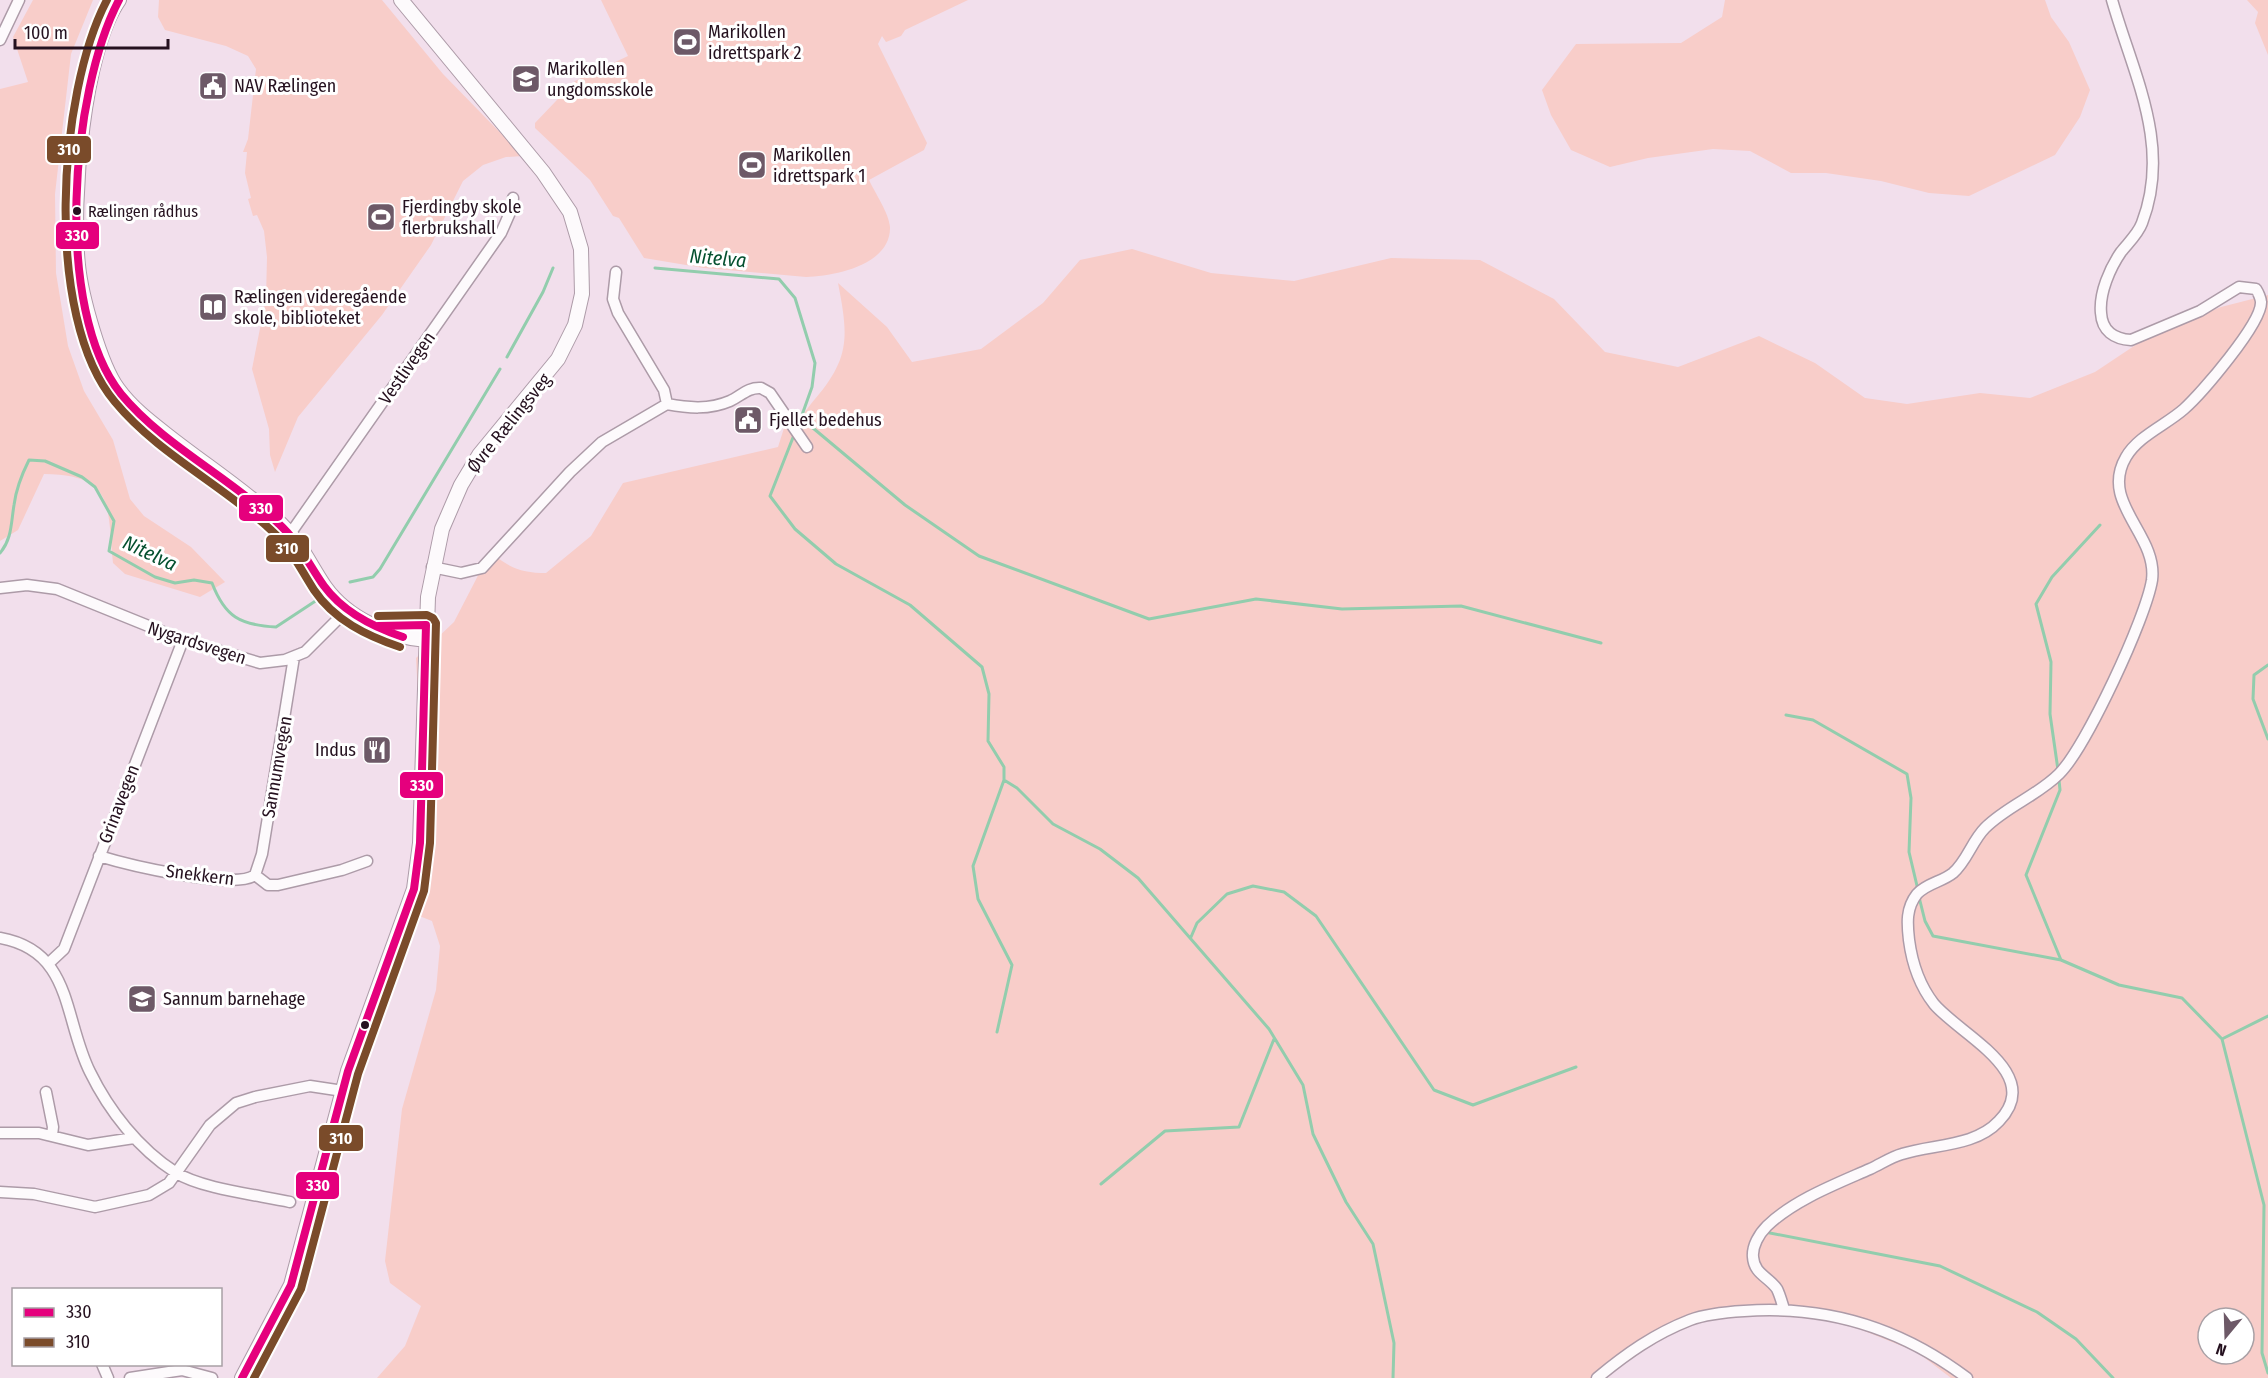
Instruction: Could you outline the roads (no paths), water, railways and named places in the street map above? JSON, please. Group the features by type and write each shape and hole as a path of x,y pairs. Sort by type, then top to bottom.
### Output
{"main road":[{"path":"119,0 102,31 94,59 78,191 79,274 101,353 116,387 135,409 258,504 291,534 305,552 324,586 347,610 405,638 426,640"},
{"name":"Øvre Rælingsveg","path":"242,1378 291,1285 343,1091 404,923 416,880 420,843 426,625 432,567 447,514 470,469 506,421 552,368 565,348 578,316 583,271 574,224 553,186 401,0"},
{"path":"378,626 426,625"}],"street":[{"path":"0,40 19,0"},
{"path":"1784,1309 1778,1290 1758,1272 1754,1263 1754,1248 1767,1226 1809,1199 1898,1155 1968,1140 1983,1133 1999,1121 2011,1102 2012,1083 2005,1068 1995,1056 1948,1019 1926,993 1917,974 1910,945 1907,914 1919,891 1955,871 1982,831 2059,774 2079,745 2121,661 2152,581 2149,549 2120,496 2120,468 2136,445 2194,399 2237,347 2259,310 2261,301 2256,290 2239,287 2200,311 2131,340 2119,339 2104,326 2100,312 2105,283 2120,254 2141,226 2148,206 2155,165 2151,125 2142,89 2112,0"},
{"name":"Vestlivegen","path":"291,534 501,233 512,208 513,198"},
{"path":"616,272 614,299 618,313 664,390 667,404"},
{"path":"432,567 461,573 482,568 570,472 602,442 667,404 684,408 715,406 746,391 761,388 770,393 807,447"},
{"name":"Nygardsvegen","path":"0,588 27,585 57,589 183,640 249,661 270,663 294,657 314,646 347,610"},
{"name":"Grinavegen","path":"49,963 64,949 183,640"},
{"name":"Sannumvegen","path":"255,875 262,854 294,657"},
{"name":"Snekkern","path":"99,856 117,862 216,880 239,880 255,875 268,885 278,885 342,870 367,861"},
{"path":"0,938 26,944 49,963 58,977 90,1074 134,1138 176,1173 196,1181 290,1202"},
{"path":"0,1192 34,1194 95,1207 118,1204 155,1192 169,1183 210,1125 236,1104 263,1095 310,1086 343,1091"},
{"path":"46,1092 52,1135"},
{"path":"0,1133 26,1131 52,1135 88,1145 134,1138"},
{"path":"1597,1378 1647,1340 1692,1319 1729,1312 1784,1309 1824,1313 1884,1329 1940,1358 1967,1378"},
{"path":"130,1378 182,1370 213,1378"}],"waterway":[{"name":"Nitelva","path":"507,357 543,292 553,268"},
{"path":"655,268 779,279 795,298 815,363 812,387 797,429"},
{"name":"Nitelva","path":"350,582 373,577 380,569 500,369"},
{"path":"801,418 905,505 979,556 1149,619 1256,599 1342,609 1461,606 1601,643"},
{"path":"794,435 770,496 795,529 836,564 910,605 982,667 989,694 988,741 1004,767 1004,780 1017,788 1053,824 1100,849 1138,878 1269,1029 1303,1085 1313,1134 1346,1202 1373,1244 1394,1343 1393,1378"},
{"name":"Nitelva","path":"0,553 9,536 16,493 29,460 45,461 82,477 95,487 114,521 109,551 155,577 175,583 194,580 212,583 222,604 235,617 263,626 276,627 317,600"},
{"path":"2058,770 2050,714 2051,662 2036,604 2052,577 2100,525"},
{"path":"2268,665 2254,675 2253,699 2268,739"},
{"path":"1786,715 1813,720 1907,774 1911,798 1909,852 1918,890"},
{"path":"997,1032 1012,965 978,899 973,866 1004,780"},
{"path":"2059,780 2060,790 2026,875 2061,960"},
{"path":"1191,937 1197,923 1227,894 1253,886 1284,892 1316,916 1434,1090 1473,1105 1576,1067"},
{"path":"1919,897 1925,921 1933,936 2061,960 2119,985 2182,998 2222,1039 2264,1205 2262,1353 2268,1373"},
{"path":"2222,1039 2268,1016"},
{"path":"1101,1184 1165,1131 1239,1127 1274,1039"},
{"path":"1765,1232 1940,1266 2037,1312 2076,1339 2113,1378"}],"place":[{"name":"Marikollen idrettspark 2","path":"687,42"},
{"name":"Marikollen ungdomsskole","path":"526,79"},
{"name":"NAV Rælingen","path":"213,86"},
{"name":"Marikollen idrettspark 1","path":"752,165"},
{"name":"Rælingen rådhus","path":"77,211"},
{"name":"Fjerdingby skole flerbrukshall","path":"381,217"},
{"name":"Rælingen videregående skole, biblioteket","path":"213,307"},
{"name":"Fjellet bedehus","path":"748,420"},
{"name":"Indus","path":"377,750"},
{"name":"Sannum barnehage","path":"142,999"}]}
